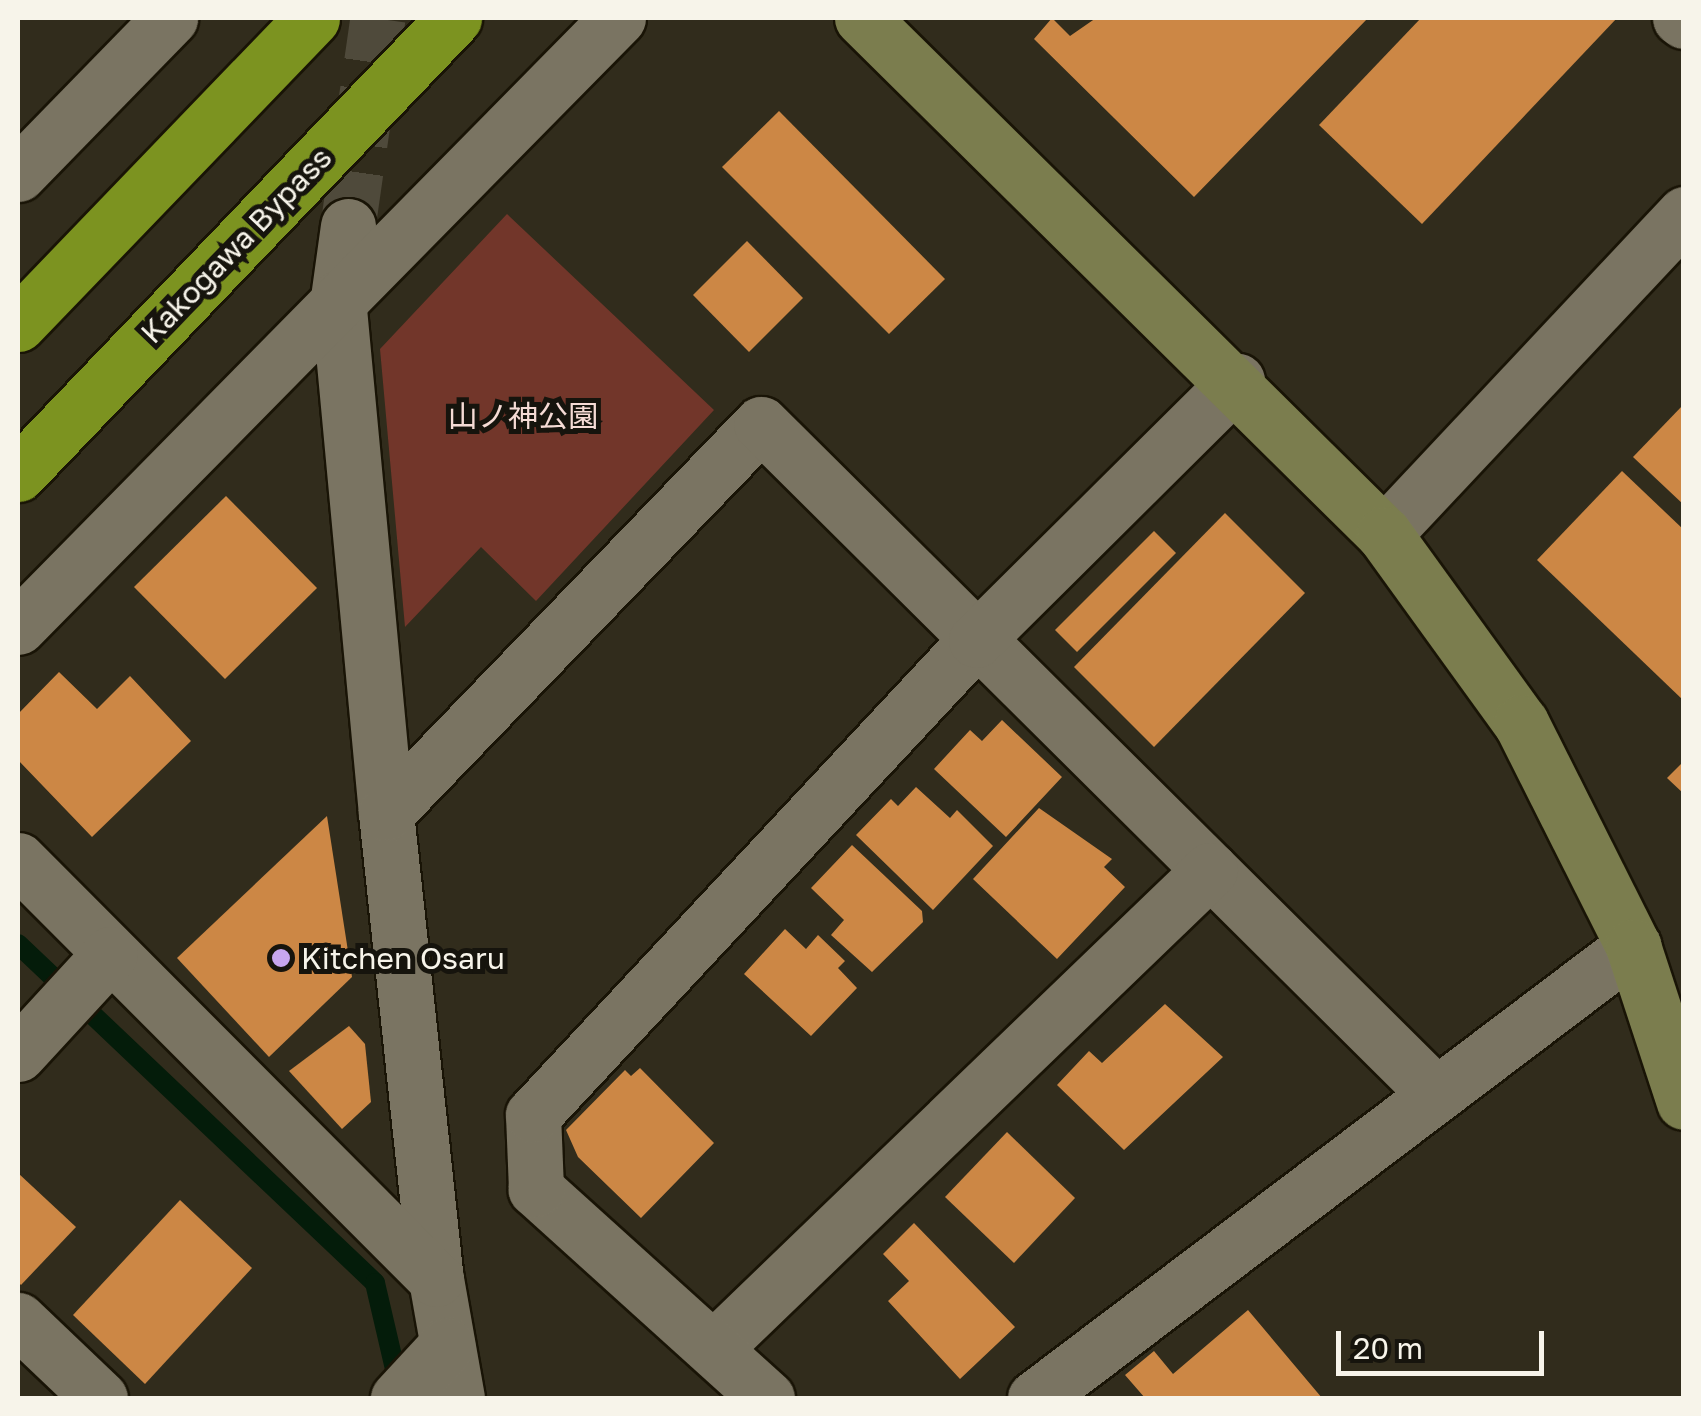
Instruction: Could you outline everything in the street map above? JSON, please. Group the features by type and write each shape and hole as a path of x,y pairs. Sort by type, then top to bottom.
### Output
{"highway":[{"path":"18,324 312,18"},
{"name":"Kakogawa Bypass","path":"18,474 454,18"}],"street":[{"path":"18,174 170,18"},
{"path":"18,627 618,18"},
{"path":"862,18 1236,381 1384,534 1521,724 1633,946 1684,1102"},
{"path":"1384,534 1684,214"},
{"path":"348,226 338,298 386,813 436,1279 457,1398"},
{"path":"768,1398 536,1189 533,1116 976,640 1236,381"},
{"path":"386,813 761,424 1434,1092"},
{"path":"18,860 436,1279"},
{"path":"714,1348 1210,870"},
{"path":"1035,1398 1434,1092 1633,946"},
{"path":"18,1054 110,954"},
{"path":"18,1320 100,1398"},
{"path":"398,1398 447,1344"}],"green space":[{"name":"山ノ神公園","path":"507,214 714,410 536,601 481,547 405,627 380,349"}],"building":[{"path":"1052,18 1070,36 1096,18 1368,18 1194,197 1034,39"},
{"path":"1421,18 1617,18 1422,224 1319,125"},
{"path":"779,111 945,279 889,334 722,167"},
{"path":"747,241 803,298 749,352 693,295"},
{"path":"1684,404 1684,505 1633,457"},
{"path":"1622,471 1684,530 1684,701 1537,560"},
{"path":"226,496 317,588 225,679 134,587"},
{"path":"1225,513 1305,593 1154,747 1074,667"},
{"path":"1154,531 1176,553 1077,652 1055,630"},
{"path":"59,672 97,709 130,676 191,741 92,837 18,760 18,714"},
{"path":"1002,720 1062,777 1006,837 934,769 970,730 982,741"},
{"path":"1684,761 1684,794 1667,778"},
{"path":"916,787 950,818 957,810 993,846 933,910 856,835 891,799 898,806"},
{"path":"1039,808 1112,859 1104,867 1125,887 1057,959 973,879"},
{"path":"327,816 352,977 269,1057 177,958"},
{"path":"852,845 922,911 923,922 872,972 831,935 844,920 811,888"},
{"path":"785,929 806,949 818,935 845,961 838,968 857,988 811,1036 744,974"},
{"path":"1165,1004 1223,1057 1124,1150 1057,1085 1089,1051 1102,1063"},
{"path":"349,1026 365,1044 371,1102 342,1129 289,1071"},
{"path":"640,1068 714,1143 641,1218 578,1157 566,1130 625,1070 631,1076"},
{"path":"1007,1132 1075,1198 1014,1263 945,1197"},
{"path":"18,1173 76,1227 21,1285 18,1282"},
{"path":"180,1200 252,1268 145,1384 73,1315"},
{"path":"914,1223 1015,1327 960,1379 888,1301 909,1281 883,1254"},
{"path":"1248,1310 1322,1398 1145,1398 1125,1375 1154,1351 1173,1374"}],"waterway":[{"path":"18,944 375,1283 399,1386"}],"tunnel":[{"path":"348,226 378,18"}],"place":[{"name":"Kitchen Osaru","path":"281,958"}]}
